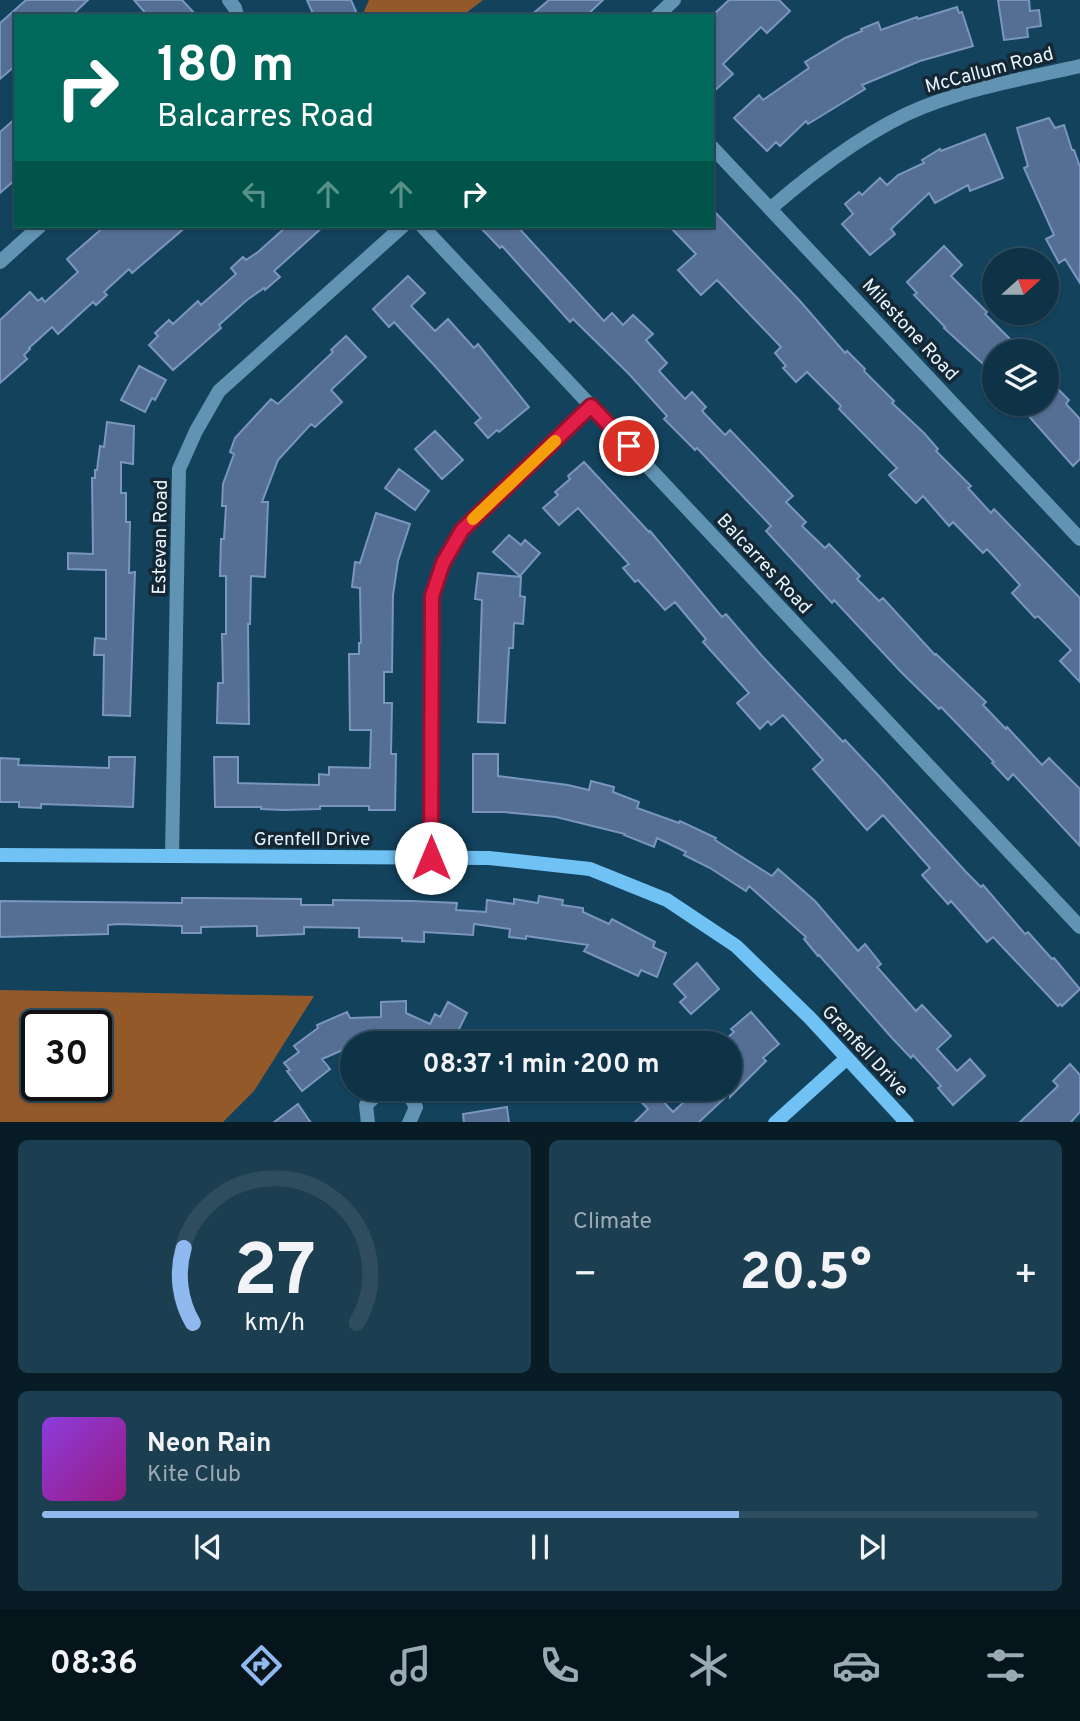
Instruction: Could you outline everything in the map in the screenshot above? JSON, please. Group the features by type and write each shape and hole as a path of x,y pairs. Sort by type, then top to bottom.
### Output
{"street":[{"path":"659,14 674,0"},
{"name":"McCallum Road","path":"771,208 831,160 864,138 922,107 988,86 1080,66"},
{"name":"Milestone Road","path":"714,149 1080,539"},
{"path":"0,262 38,228"},
{"name":"Estevan Road","path":"172,856 179,469 196,431 219,391 401,228"},
{"name":"Balcarres Road","path":"424,228 1080,927"},
{"path":"431,858 432,596 443,563 462,530 591,406"},
{"name":"Grenfell Drive","path":"0,855 489,858 590,869 667,901 736,946 907,1122"},
{"path":"775,1122 847,1058"},
{"path":"368,1122 366,1105 370,1101"},
{"path":"409,1122 416,1107 413,1101"}],"shaded area":[{"path":"369,0 483,0 465,14 363,14"},
{"path":"0,990 314,996 254,1091 223,1122 0,1122"}],"building":[{"path":"26,0 88,0 73,14 14,14 14,67 0,79 0,23"},
{"path":"134,0 182,0 195,14 146,14"},
{"path":"307,0 351,0 357,14 313,14"},
{"path":"549,0 603,0 588,14 532,14"},
{"path":"729,0 779,0 790,11 767,33 761,27 723,64 733,74 714,91 714,14"},
{"path":"998,0 1029,0 1030,11 1039,10 1041,26 1027,28 1028,37 1004,40"},
{"path":"957,7 959,13 962,12 973,46 920,61 862,85 865,89 808,124 806,121 780,146 776,142 767,151 734,118 759,95 763,100 809,68 805,62 862,31 861,29 878,22 881,30"},
{"path":"1049,118 1055,128 1064,125 1080,167 1080,283 1065,259 1059,263 1059,248 1051,248 1046,239 1054,235 1024,168 1028,166 1017,128"},
{"path":"14,120 14,181 0,193 0,132"},
{"path":"985,134 1003,178 970,191 968,185 935,203 929,193 891,229 895,234 870,255 842,224 853,214 845,204 859,192 862,195 880,178 887,185 898,175 924,163 922,160 940,149 941,151"},
{"path":"714,211 800,301 845,353 847,351 865,369 894,401 892,403 924,433 938,449 936,451 971,486 968,488 991,513 994,509 1080,598 1080,682 1060,661 1071,650 1012,593 1020,585 987,549 983,553 953,522 949,526 923,496 916,503 889,475 897,468 839,409 841,406 807,372 796,382 783,368 786,366 775,353 781,347 717,280 701,295 678,270 696,254 671,228 714,228"},
{"path":"103,228 185,228 132,273 129,269 104,292 107,295 96,305 93,302 58,334 52,327 29,348 24,355 27,359 0,383 0,320 30,292 38,301 42,298 45,302 78,272 67,259"},
{"path":"285,228 322,228 274,271 280,277 247,300 219,325 221,328 173,370 149,345 158,336 155,333 169,320 173,324 198,301 201,305 236,274 231,268 243,257 246,260"},
{"path":"481,228 519,228 604,321 612,313 623,325 633,315 653,334 646,340 667,363 659,371 685,399 692,392 706,407 702,411 725,435 730,430 793,496 786,502 806,522 802,526 825,548 829,544 860,576 857,579 879,601 883,598 935,655 986,702 983,705 1042,765 1049,758 1080,789 1080,846 1013,774 1008,780 941,707 939,709 902,673 834,600 832,603 766,531 771,526 697,448 695,450 664,419 667,416 629,374 573,319 570,322 502,246 500,248"},
{"path":"944,246 962,265 951,276 982,307 982,326 997,326 1010,339 982,339 982,363 944,328 914,295 917,293 907,282"},
{"path":"408,276 425,293 411,306 435,331 448,319 474,348 478,344 529,407 488,438 475,423 481,418 434,365 394,322 389,327 373,309"},
{"path":"346,336 366,357 331,390 342,402 315,427 311,424 278,460 262,502 268,502 265,577 251,576 248,624 249,724 217,723 218,683 223,683 222,634 226,634 226,576 220,576 221,539 224,539 226,506 222,506 223,484 234,454 230,452 235,438 271,399 278,404 333,352 331,350"},
{"path":"139,366 166,380 145,412 121,400"},
{"path":"1059,390 1069,400 1066,404 1080,419 1080,459 1073,466 1029,416 1059,416"},
{"path":"107,422 134,426 133,464 121,462 121,493 126,493 126,522 130,522 129,573 135,572 130,716 103,715 104,655 94,655 95,638 106,639 106,570 68,569 68,553 93,554 92,478 95,478 97,470 100,446 104,447"},
{"path":"435,431 463,460 442,479 415,449"},
{"path":"584,462 650,531 722,617 726,614 762,656 843,742 845,740 966,872 981,887 983,885 1025,934 1028,932 1052,959 1054,958 1080,989 1062,1006 1058,1006 993,937 987,942 951,901 948,904 922,875 930,868 883,815 867,830 813,769 823,760 783,715 771,725 768,721 760,729 737,703 749,693 703,642 706,639 675,602 665,610 638,580 635,582 623,568 629,564 578,508 559,525 543,508 558,495 555,492 570,479 568,476"},
{"path":"399,469 429,491 415,510 385,488"},
{"path":"376,513 410,524 398,561 393,595 392,672 384,672 384,703 392,703 391,754 396,754 395,810 369,810 369,806 320,806 320,809 284,810 215,807 214,757 238,757 238,783 319,785 319,774 329,775 329,767 370,768 371,730 350,730 349,654 359,654 361,643 360,588 352,587 355,562 360,563"},
{"path":"509,535 521,545 525,540 540,553 520,576 493,552"},
{"path":"478,573 521,577 520,596 525,597 523,624 514,623 513,648 509,648 505,723 478,722 482,600 475,599"},
{"path":"473,754 498,754 498,776 589,790 591,781 614,787 613,792 639,802 637,808 679,823 680,821 716,838 715,840 772,876 778,869 815,901 858,951 865,944 881,964 877,967 916,1011 922,1005 951,1036 937,1049 957,1071 970,1059 985,1076 953,1105 938,1088 941,1086 913,1055 911,1058 818,956 804,939 806,937 749,886 746,891 684,855 686,852 657,838 654,847 625,834 556,817 473,812"},
{"path":"109,757 135,757 133,807 41,804 41,808 19,807 19,802 0,802 0,758 19,759 18,765 109,768"},
{"path":"539,896 563,900 562,905 583,908 583,912 609,924 612,919 655,942 653,947 666,953 657,977 641,970 638,976 584,951 588,945 526,936 526,939 509,937 510,929 474,924 473,935 424,932 424,942 402,941 402,938 359,937 359,928 304,927 304,934 257,936 257,926 201,927 201,933 182,933 182,926 118,924 108,925 108,934 0,937 0,901 182,903 182,898 301,899 301,905 333,905 333,900 412,901 457,903 456,910 486,912 487,900 514,904 514,899 538,903"},
{"path":"697,963 719,989 691,1014 680,1002 686,997 674,984"},
{"path":"406,1001 406,1013 430,1024 435,1014 440,1017 448,1002 467,1013 458,1031 340,1031 340,1051 322,1059 330,1069 302,1091 284,1063 299,1052 294,1046 318,1028 317,1025 347,1012 350,1018 381,1017 381,1002"},
{"path":"751,1012 779,1044 763,1058 766,1061 742,1085 742,1031 731,1029"},
{"path":"1070,1064 1080,1075 1080,1112 1071,1122 1020,1122 1058,1086 1053,1081"},
{"path":"640,1101 663,1101 673,1112 685,1101 721,1101 699,1122 635,1122 648,1109"},
{"path":"298,1104 310,1122 274,1122"},
{"path":"507,1107 509,1122 464,1122 463,1114"}],"slow traffic":[{"path":"473,519 555,441"}],"route":[{"path":"431,858 432,596 443,563 462,530 591,406 629,446"}]}
